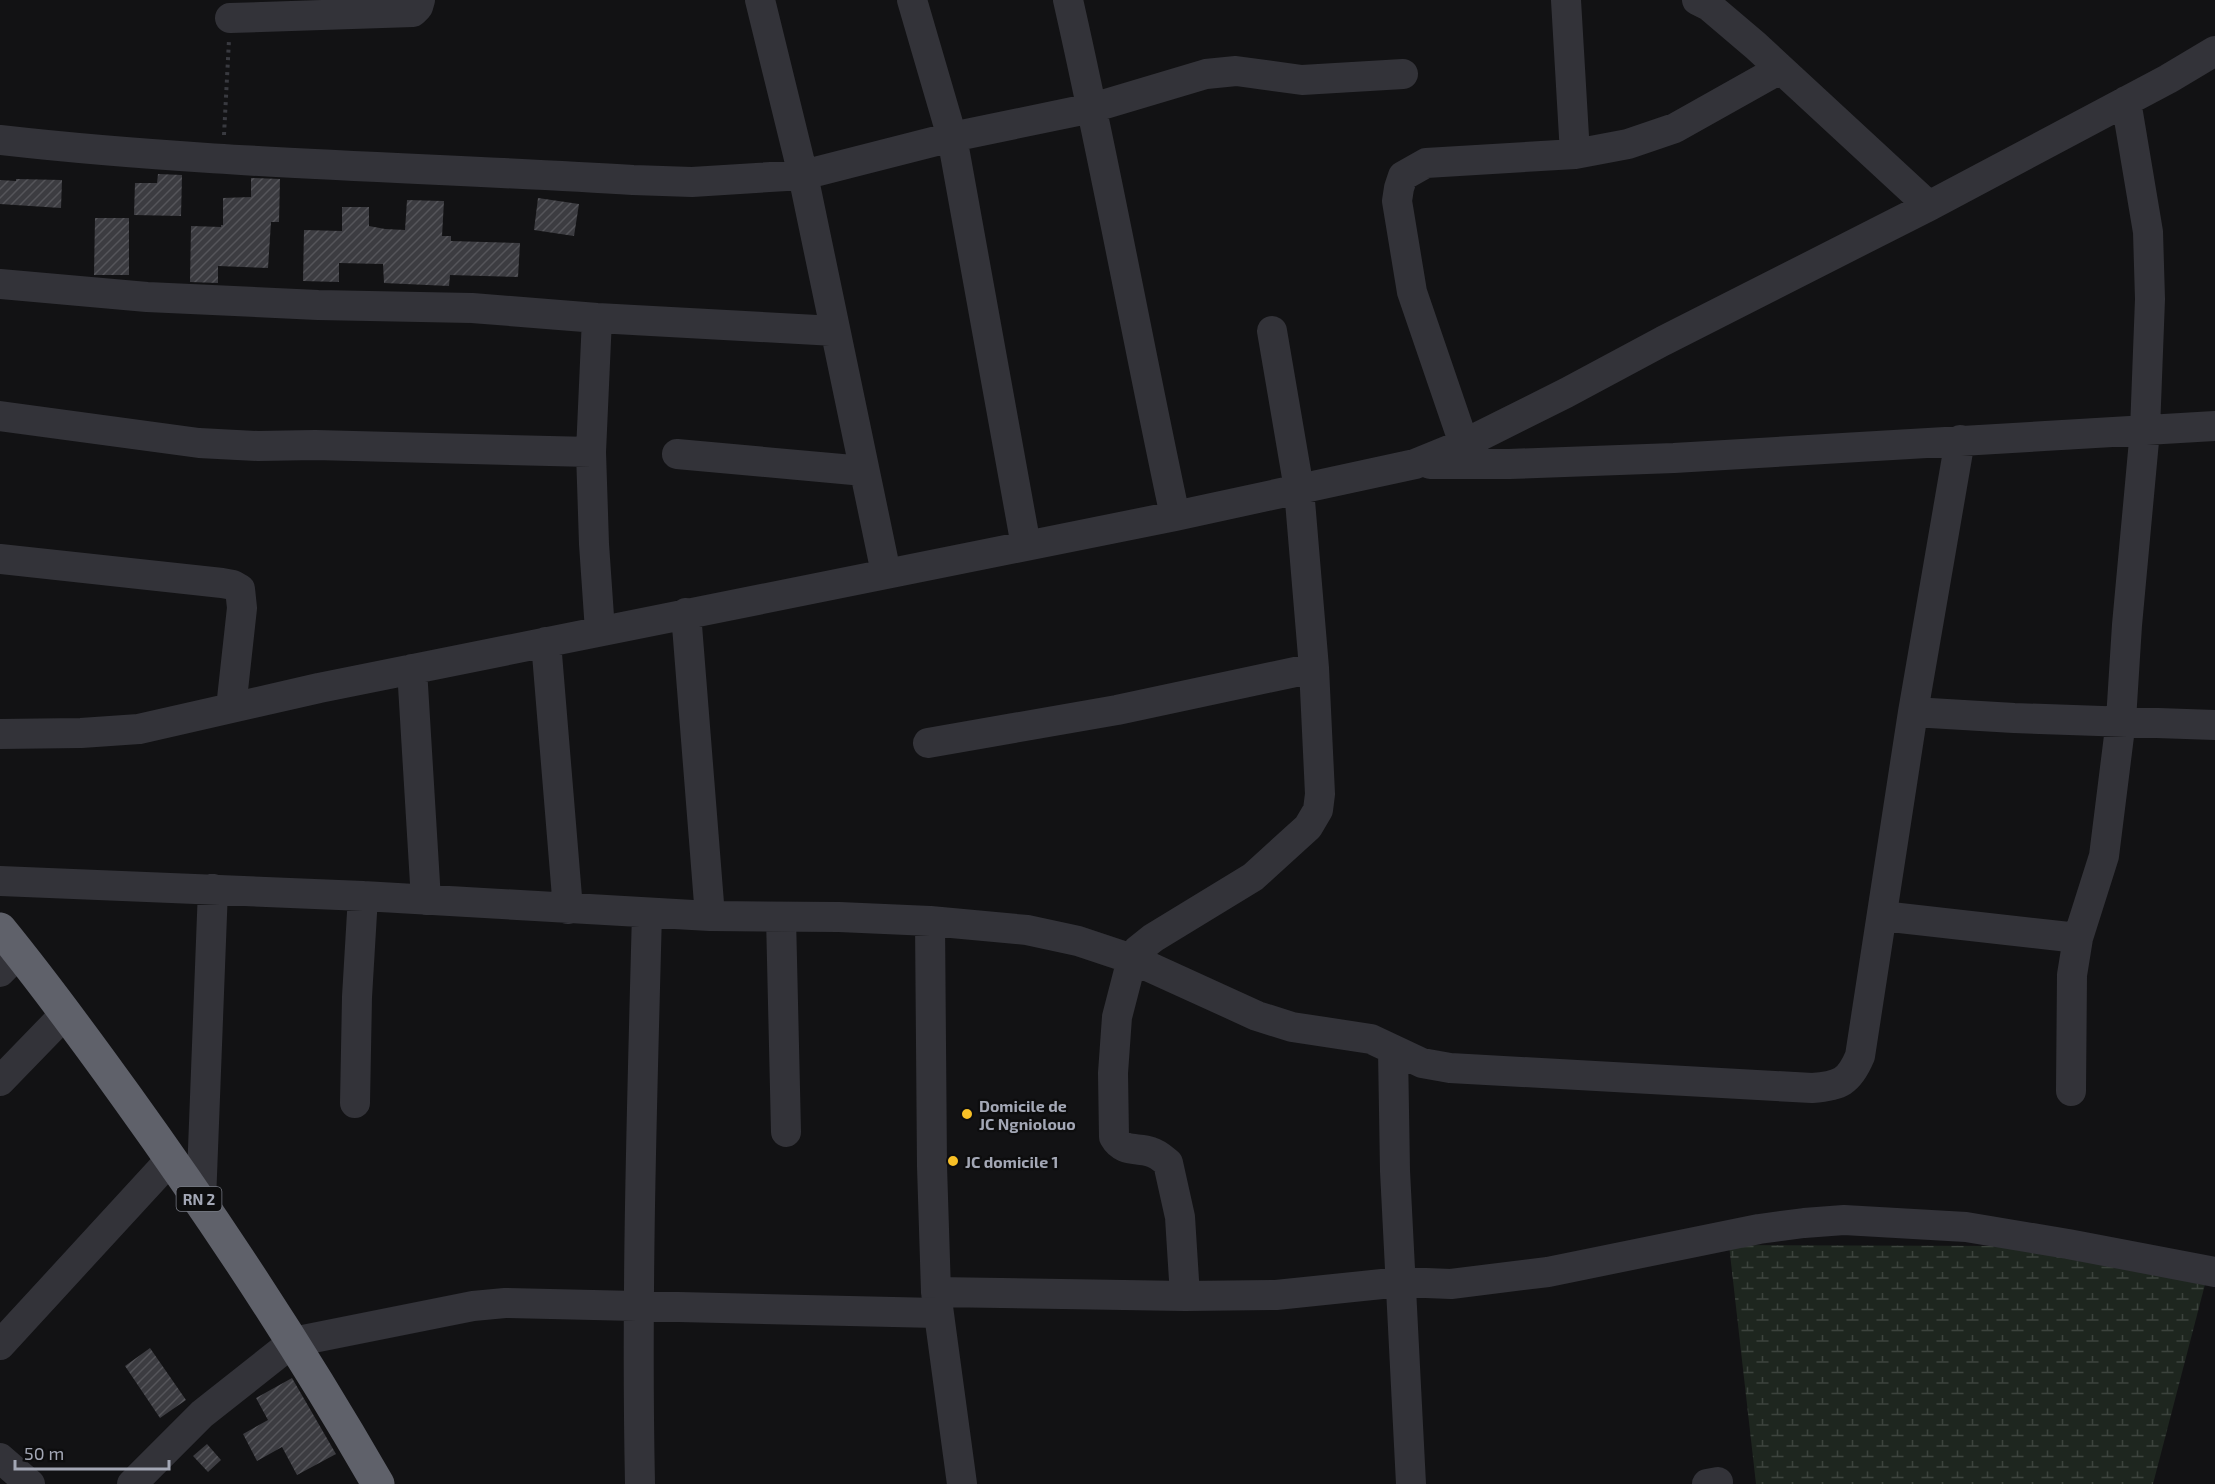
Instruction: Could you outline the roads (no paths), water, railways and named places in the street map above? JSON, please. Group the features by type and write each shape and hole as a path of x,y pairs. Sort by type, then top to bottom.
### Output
{"highway":[{"name":"RN 2","path":"6,951 65,1014 201,1201 292,1342 378,1484"}],"street":[{"path":"230,18 413,12 420,0"},
{"path":"760,0 803,175 886,573"},
{"path":"912,0 952,137 1026,546"},
{"path":"1068,0 1175,516"},
{"path":"1566,0 1575,154"},
{"path":"1697,0 1709,6 1780,69 1929,206"},
{"path":"0,734 81,733 139,729 412,669 1175,516 1415,464 1464,444 1929,206 2215,51"},
{"path":"1464,444 1412,292 1398,201 1403,176 1426,162 1575,154 1628,144 1676,128 1780,69"},
{"path":"0,140 105,152 223,159 680,182 739,180 803,175 952,137 1092,108 1206,74 1236,71 1302,80 1403,74"},
{"path":"2071,1091 2072,975 2078,938 2104,856 2121,720 2127,625 2145,430 2150,299 2148,232 2126,101"},
{"path":"0,284 147,297 318,305 472,308 597,318 835,331"},
{"path":"597,318 591,452 600,631"},
{"path":"1185,1296 1180,1216 1168,1163 1149,1151 1127,1149 1114,1137 1114,1046 1117,1017 1132,960 1138,950 1153,938 1253,878 1308,827 1318,810 1320,794 1314,668 1299,489 1272,331"},
{"path":"0,416 199,443 591,452"},
{"path":"1415,464 1509,464 1663,458 2215,426"},
{"path":"0,881 363,896 710,916 930,921 1027,930 1078,941 1132,960 1257,1016 1292,1027 1371,1039 1422,1063 1450,1068 1827,1087 1843,1082 1853,1070 1860,1056 1913,712 1960,440"},
{"path":"677,454 864,471"},
{"path":"0,559 222,583 240,589 242,609 231,708"},
{"path":"686,613 710,916"},
{"path":"546,642 568,909"},
{"path":"928,743 1117,710 1314,668"},
{"path":"412,669 426,900"},
{"path":"1913,712 2215,725"},
{"path":"201,1201 213,889"},
{"path":"355,1103 357,997 363,896"},
{"path":"640,1484 640,1306 647,913"},
{"path":"781,916 786,1132"},
{"path":"1882,916 2078,938"},
{"path":"930,921 932,1166 936,1302 962,1484"},
{"path":"0,1081 65,1014"},
{"path":"1394,1050 1395,1171 1411,1484"},
{"path":"0,1345 171,1159"},
{"path":"132,1484 202,1414 292,1342 473,1306 505,1303 640,1306 1276,1295 1401,1282 1451,1284 1548,1272 1760,1229 1844,1220 1966,1227 2215,1272"},
{"path":"0,1458 30,1484"}],"place":[{"name":"Domicile de JC Ngniolouo","path":"967,1114"},
{"name":"JC domicile 1","path":"953,1161"}]}
